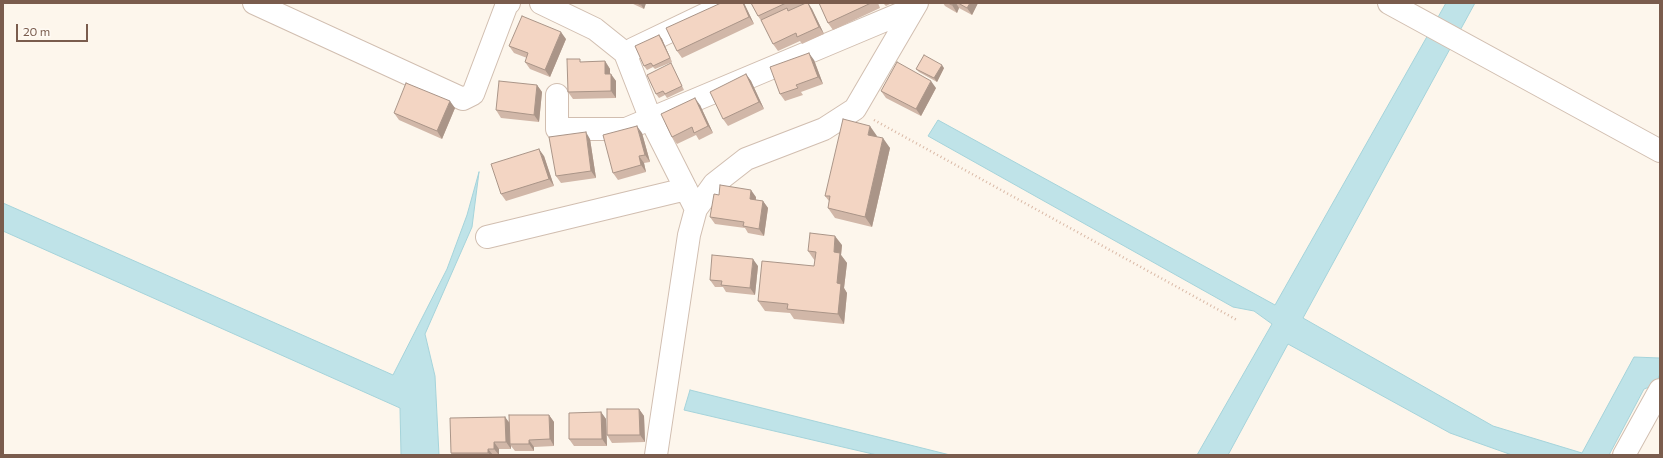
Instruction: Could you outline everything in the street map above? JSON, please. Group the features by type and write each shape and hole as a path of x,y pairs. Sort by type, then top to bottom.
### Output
{"street":[{"path":"254,3 463,99 474,94 507,4 509,3"},
{"path":"541,3 595,29 625,53 651,120 696,209"},
{"path":"625,53 729,3"},
{"path":"1388,3 1660,151"},
{"path":"656,455 689,235 696,209 714,184 746,159 824,130 854,109 916,6"},
{"path":"556,95 557,128 626,129 651,120 916,6"},
{"path":"487,237 686,189"},
{"path":"1624,455 1660,390"}],"path":[{"path":"854,109 1237,320"}],"water":[{"path":"1446,3 1475,3 1303,318 1493,426 1582,453 1634,357 1660,358 1660,374 1655,385 1644,389 1609,455 1512,455 1450,433 1288,344 1228,455 1197,455 1272,324 1254,311 1233,307 928,136 938,120 1275,305"},
{"path":"479,172 472,227 425,334 435,376 439,455 401,455 400,408 3,231 3,203 393,375 447,269 467,215"},
{"path":"690,390 950,455 877,455 684,410"}],"building":[{"path":"721,3 743,3 749,17 677,51 666,28"},
{"path":"751,3 786,3 758,16"},
{"path":"808,3 819,27 797,37 796,33 773,44 761,20 787,8 788,11"},
{"path":"819,3 871,3 828,23"},
{"path":"958,3 970,3 967,8"},
{"path":"522,16 561,32 545,70 525,62 528,53 509,46"},
{"path":"659,35 670,58 653,66 651,63 644,66 635,46"},
{"path":"809,53 818,77 796,85 798,88 780,94 770,67"},
{"path":"924,55 942,65 934,78 916,69"},
{"path":"567,59 580,59 580,62 605,61 605,74 611,74 611,91 568,92"},
{"path":"897,62 931,81 916,109 881,91"},
{"path":"671,63 682,86 665,94 663,91 656,94 647,75"},
{"path":"746,74 759,102 723,119 710,92"},
{"path":"499,81 537,85 534,115 496,110"},
{"path":"406,83 450,101 437,131 394,113"},
{"path":"695,98 708,126 694,133 692,127 672,137 661,114"},
{"path":"843,119 870,126 868,135 883,138 865,217 828,208 830,196 825,196"},
{"path":"637,126 645,155 639,156 641,165 613,173 603,135"},
{"path":"586,132 591,171 556,176 549,137"},
{"path":"539,149 549,179 501,194 491,164"},
{"path":"720,185 751,190 750,199 763,201 759,229 743,226 744,222 710,217 714,194 719,195"},
{"path":"810,233 835,236 834,252 840,253 837,283 841,284 838,314 787,309 788,304 758,301 762,261 814,266 816,252 808,251"},
{"path":"712,255 753,259 750,288 721,285 722,281 710,280"},
{"path":"607,409 639,409 640,435 607,435"},
{"path":"601,412 602,439 569,439 569,413"},
{"path":"509,415 549,415 550,439 529,440 529,444 510,444"},
{"path":"505,417 506,442 494,442 494,449 488,449 488,453 451,453 450,418"}]}
